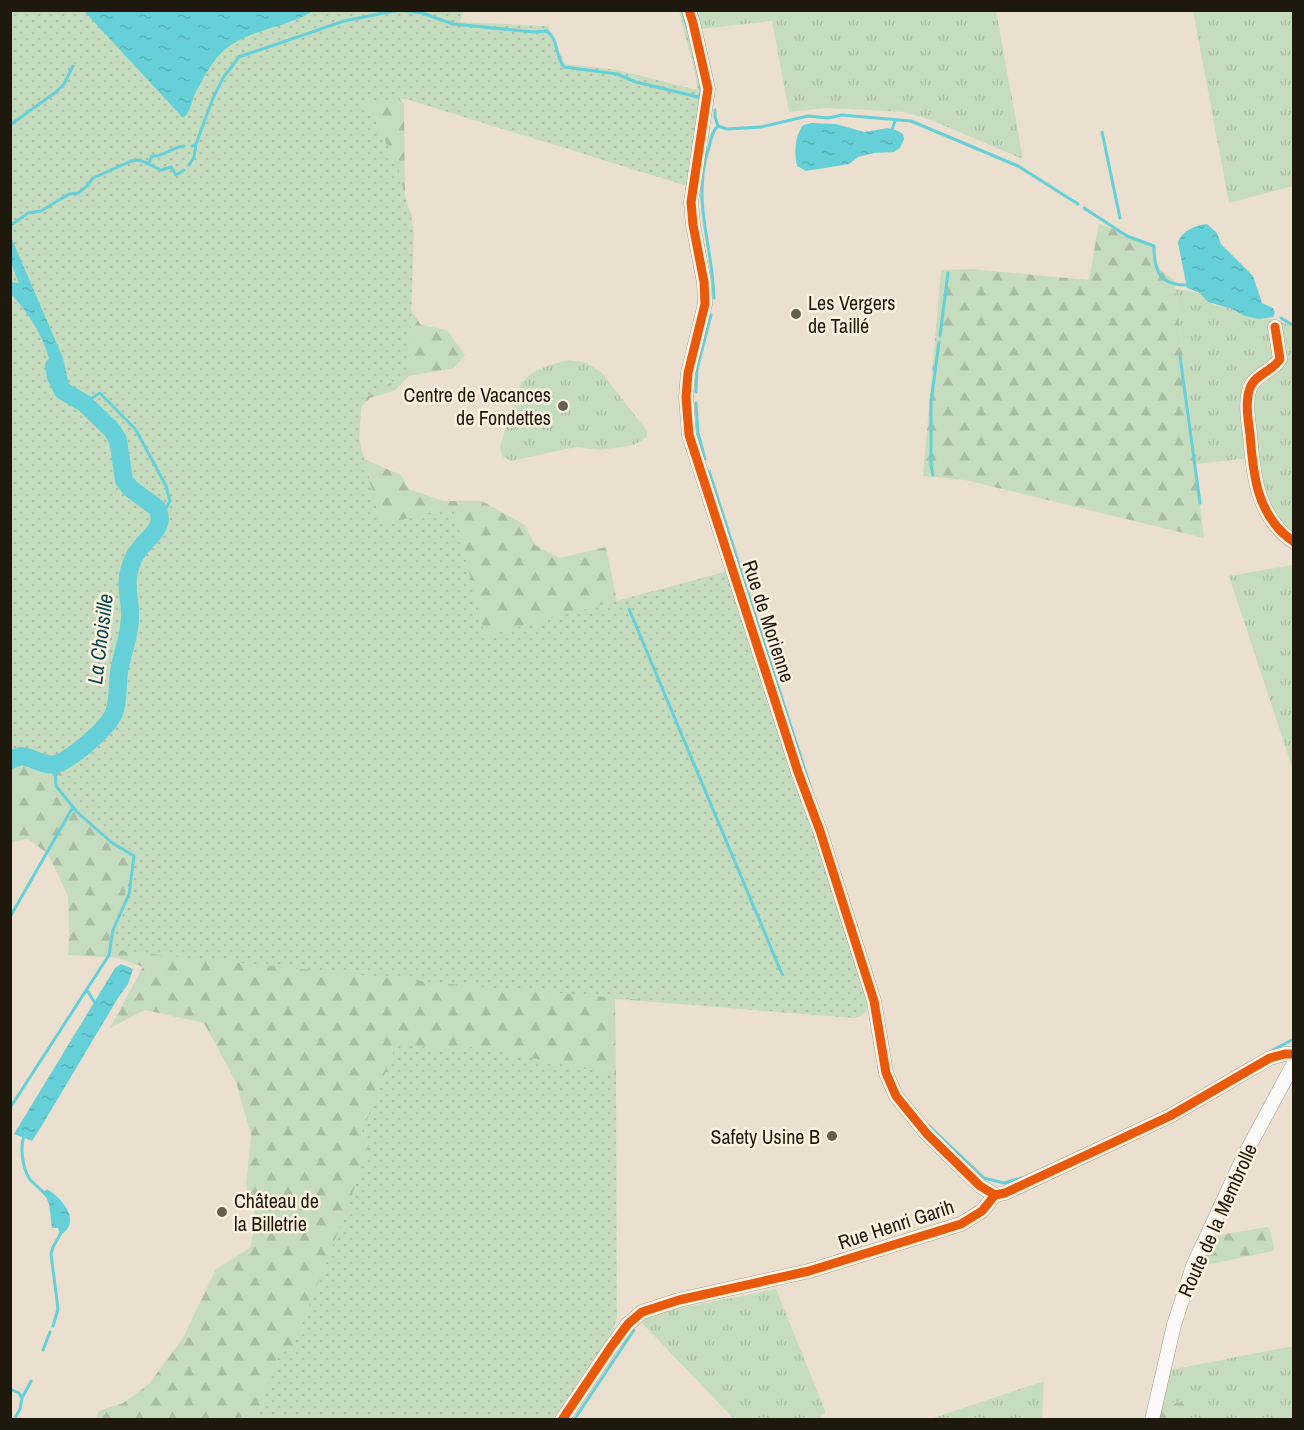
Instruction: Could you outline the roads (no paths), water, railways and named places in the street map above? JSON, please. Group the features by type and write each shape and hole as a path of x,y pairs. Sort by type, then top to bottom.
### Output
{"street":[{"name":"Rue de Morienne","path":"689,10 708,88 691,202 704,282 705,304 688,373 686,397 689,435 874,1000 886,1073 891,1086 904,1107 927,1134 980,1186 995,1195"},
{"path":"1275,327 1280,359 1249,389 1248,417 1257,489 1273,523 1293,542"},
{"name":"Rue Henri Garih","path":"562,1419 628,1324 642,1312 680,1300 809,1270 961,1224 982,1211 995,1195 1005,1193 1170,1116 1270,1058 1293,1054"},
{"name":"Route de la Membrolle","path":"1152,1419 1174,1325 1193,1266 1244,1156 1293,1063"}],"water":[{"path":"84,11 313,11 290,22 241,39 220,54 183,118"},
{"path":"836,124 864,132 888,128 903,134 904,139 900,148 894,152 874,153 858,157 849,164 806,171 797,166 796,144 803,125"},
{"path":"1207,224 1217,233 1221,244 1253,276 1262,303 1273,308 1275,313 1273,317 1259,319 1245,316 1232,309 1208,302 1200,293 1187,288 1178,243 1182,235 1190,229"},
{"path":"11,237 63,358 68,381 59,390 39,332 11,294 11,282 19,283 11,263"},
{"path":"121,964 133,969 128,984 41,1127 32,1141 14,1134 115,968"},
{"path":"47,1189 64,1204 70,1217 67,1230 60,1235 58,1228 52,1228 49,1204 44,1192"}],"waterway":[{"path":"192,146 196,144 223,78 239,57 344,21 399,10"},
{"path":"401,10 422,13 453,24 534,32 547,31 553,39 564,67 617,74 636,82 702,98"},
{"path":"682,10 688,29"},
{"path":"10,125 56,92 64,84 73,66"},
{"path":"699,97 700,81"},
{"path":"715,110 718,126 727,129 761,127 808,116 828,118 842,115 911,121 1018,166 1078,204"},
{"path":"891,133 895,121"},
{"path":"714,298 704,223 702,186 711,138 718,126"},
{"path":"1102,132 1120,218"},
{"path":"189,165 194,157 196,144"},
{"path":"148,164 152,156 184,146"},
{"path":"10,226 28,213 41,211 69,194 78,193 93,178 131,161 140,160 161,170 171,167 176,175 184,170"},
{"path":"1084,208 1127,236 1154,246 1155,263 1161,276 1171,283 1189,285"},
{"path":"940,336 948,273"},
{"path":"696,392 697,369 711,315"},
{"path":"1281,318 1294,326"},
{"path":"933,475 931,402 939,342"},
{"path":"1180,356 1200,503"},
{"name":"La Choisille","path":"10,760 21,756 52,765 63,761 80,750 114,713 119,672 129,628 127,582 129,571 137,553 156,530 160,520 157,508 130,488 124,480 118,440 112,430 84,403 63,391 56,377 54,366"},
{"path":"84,403 100,393 136,430 166,486 170,501 165,510 159,512"},
{"path":"696,403 698,433 705,459"},
{"path":"709,471 811,789"},
{"path":"629,609 782,974"},
{"path":"10,1108 109,955 113,930 129,894 134,856 111,842 77,812 56,786 55,765"},
{"path":"10,917 73,807"},
{"path":"87,990 96,1005"},
{"path":"1271,1051 1294,1039"},
{"path":"928,1125 984,1178 1004,1183 1021,1178"},
{"path":"24,1135 22,1151 27,1173 46,1195"},
{"path":"53,1326 58,1309 51,1254 61,1233"},
{"path":"574,1420 634,1330"},
{"path":"43,1350 50,1332"},
{"path":"22,1398 31,1381"},
{"path":"10,1389 19,1393 22,1398 20,1409 14,1420"}],"place":[{"name":"Les Vergers de Taillé","path":"796,314"},
{"name":"Centre de Vacances de Fondettes","path":"563,406"},
{"name":"Safety Usine B","path":"832,1136"},
{"name":"Château de la Billetrie","path":"222,1212"}]}
